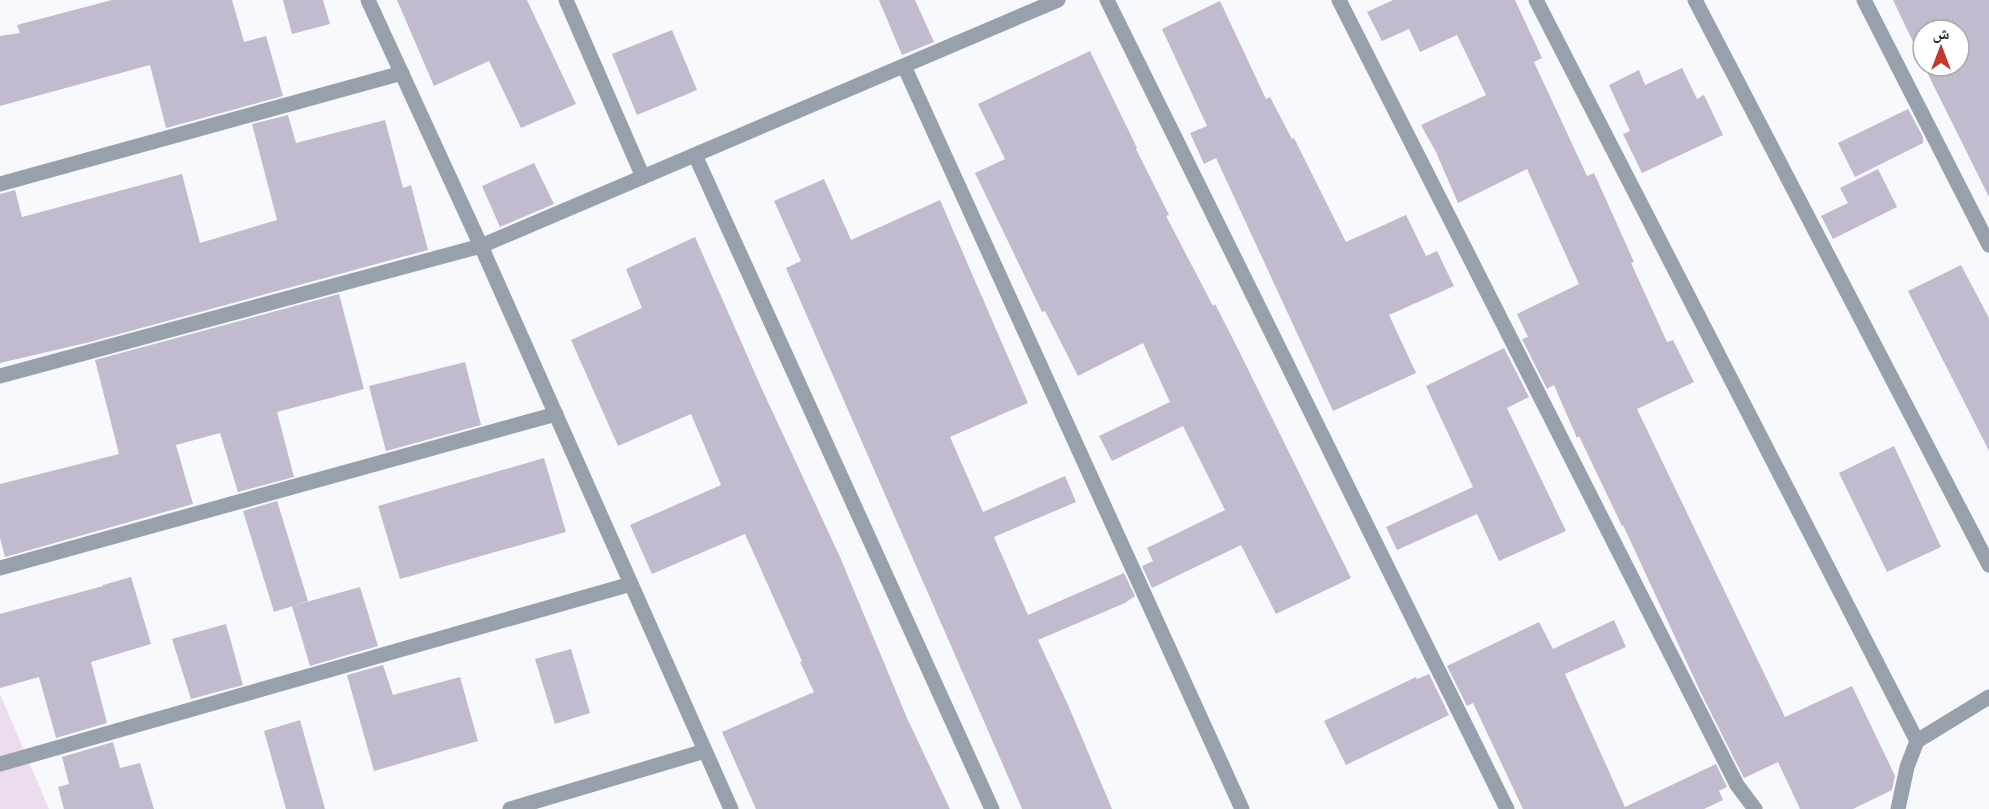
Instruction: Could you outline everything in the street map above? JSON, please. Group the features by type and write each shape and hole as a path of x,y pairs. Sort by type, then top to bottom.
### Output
{"street":[{"path":"368,0 481,246 731,809"},
{"path":"566,0 643,177"},
{"path":"0,376 481,246 1058,0"},
{"path":"1107,0 1507,809"},
{"path":"1339,0 1737,785 1755,809"},
{"path":"1536,0 1917,741"},
{"path":"1695,0 1989,565"},
{"path":"1864,0 1989,245"},
{"path":"904,66 1242,809"},
{"path":"0,184 402,73"},
{"path":"695,155 992,809"},
{"path":"0,568 556,414"},
{"path":"0,764 631,584"},
{"path":"1898,809 1906,767 1917,741 1989,697"},
{"path":"510,809 705,751"}],"shaded area":[{"path":"0,694 49,809 0,809"}],"building":[{"path":"112,0 232,0 244,42 266,36 283,96 166,128 150,65 0,106 0,36 20,33 17,25"},
{"path":"283,0 323,0 330,24 292,34"},
{"path":"397,0 527,0 576,104 521,128 489,61 434,86"},
{"path":"879,0 915,0 934,42 902,55"},
{"path":"1393,0 1515,0 1542,58 1534,62 1587,176 1594,173 1667,342 1673,340 1694,382 1637,409 1785,717 1852,686 1895,776 1892,790 1853,809 1800,809 1778,762 1744,778 1701,693 1623,525 1579,436 1577,438 1554,385 1547,389 1522,339 1528,337 1517,314 1579,284 1527,169 1458,203 1436,152 1421,125 1486,95 1457,35 1420,52 1409,29 1382,41 1367,12"},
{"path":"1893,0 1989,0 1989,197 1930,78 1971,78 1971,18 1911,18 1911,38"},
{"path":"1220,1 1266,99 1270,97 1292,139 1294,138 1346,242 1406,215 1426,256 1437,251 1454,286 1389,315 1416,373 1333,411 1216,158 1204,164 1190,133 1207,126 1162,29"},
{"path":"672,30 697,90 637,115 612,54"},
{"path":"1090,51 1169,215 1166,216 1237,347 1351,578 1276,614 1241,545 1152,588 1142,566 1153,561 1147,548 1225,510 1183,426 1112,461 1099,436 1170,402 1143,343 1078,376 1045,311 1042,312 975,173 1005,159 978,104"},
{"path":"1682,68 1697,99 1704,95 1723,135 1642,173 1623,134 1630,131 1609,85 1639,70 1645,85"},
{"path":"1908,109 1923,137 1923,143 1855,177 1838,143"},
{"path":"288,115 296,143 385,120 403,188 411,185 428,250 90,342 0,363 0,194 15,190 22,217 182,174 200,243 277,220 252,124"},
{"path":"534,163 554,204 500,227 482,186"},
{"path":"1878,169 1897,207 1833,239 1821,216 1848,203 1840,188"},
{"path":"824,179 851,240 940,200 1028,403 950,437 983,512 1065,476 1076,502 994,537 1028,615 1124,573 1135,596 1125,603 1038,640 1112,809 1022,809 786,268 801,261 774,201"},
{"path":"695,237 840,557 907,718 950,809 756,809 722,732 814,692 800,662 802,661 745,534 652,574 630,525 721,485 691,414 618,446 571,340 642,308 626,269"},
{"path":"1961,265 1989,318 1989,451 1908,291"},
{"path":"339,294 364,389 277,412 294,477 238,492 220,433 176,445 193,504 5,557 0,538 0,484 119,454 95,360"},
{"path":"1504,348 1529,397 1507,408 1566,531 1499,561 1477,514 1397,550 1386,527 1473,487 1426,386"},
{"path":"465,362 481,425 386,451 369,386"},
{"path":"1894,446 1941,547 1887,572 1839,473"},
{"path":"544,458 566,532 400,579 378,506"},
{"path":"277,501 308,601 274,612 243,511"},
{"path":"131,577 151,644 91,662 107,723 56,738 39,677 0,688 0,614"},
{"path":"360,587 378,646 310,666 292,606"},
{"path":"1614,620 1626,647 1565,674 1625,807 1716,764 1727,787 1719,791 1723,800 1704,809 1523,809 1473,703 1467,706 1447,666 1539,622 1553,649"},
{"path":"226,624 243,685 191,699 172,639"},
{"path":"571,649 590,713 555,724 535,659"},
{"path":"383,665 393,695 460,677 478,741 374,771 347,675"},
{"path":"1429,674 1449,715 1346,765 1324,721 1416,677 1417,679"},
{"path":"300,720 325,809 286,809 264,731"},
{"path":"113,742 120,768 140,763 154,809 64,809 58,787 69,784 62,757"}]}
